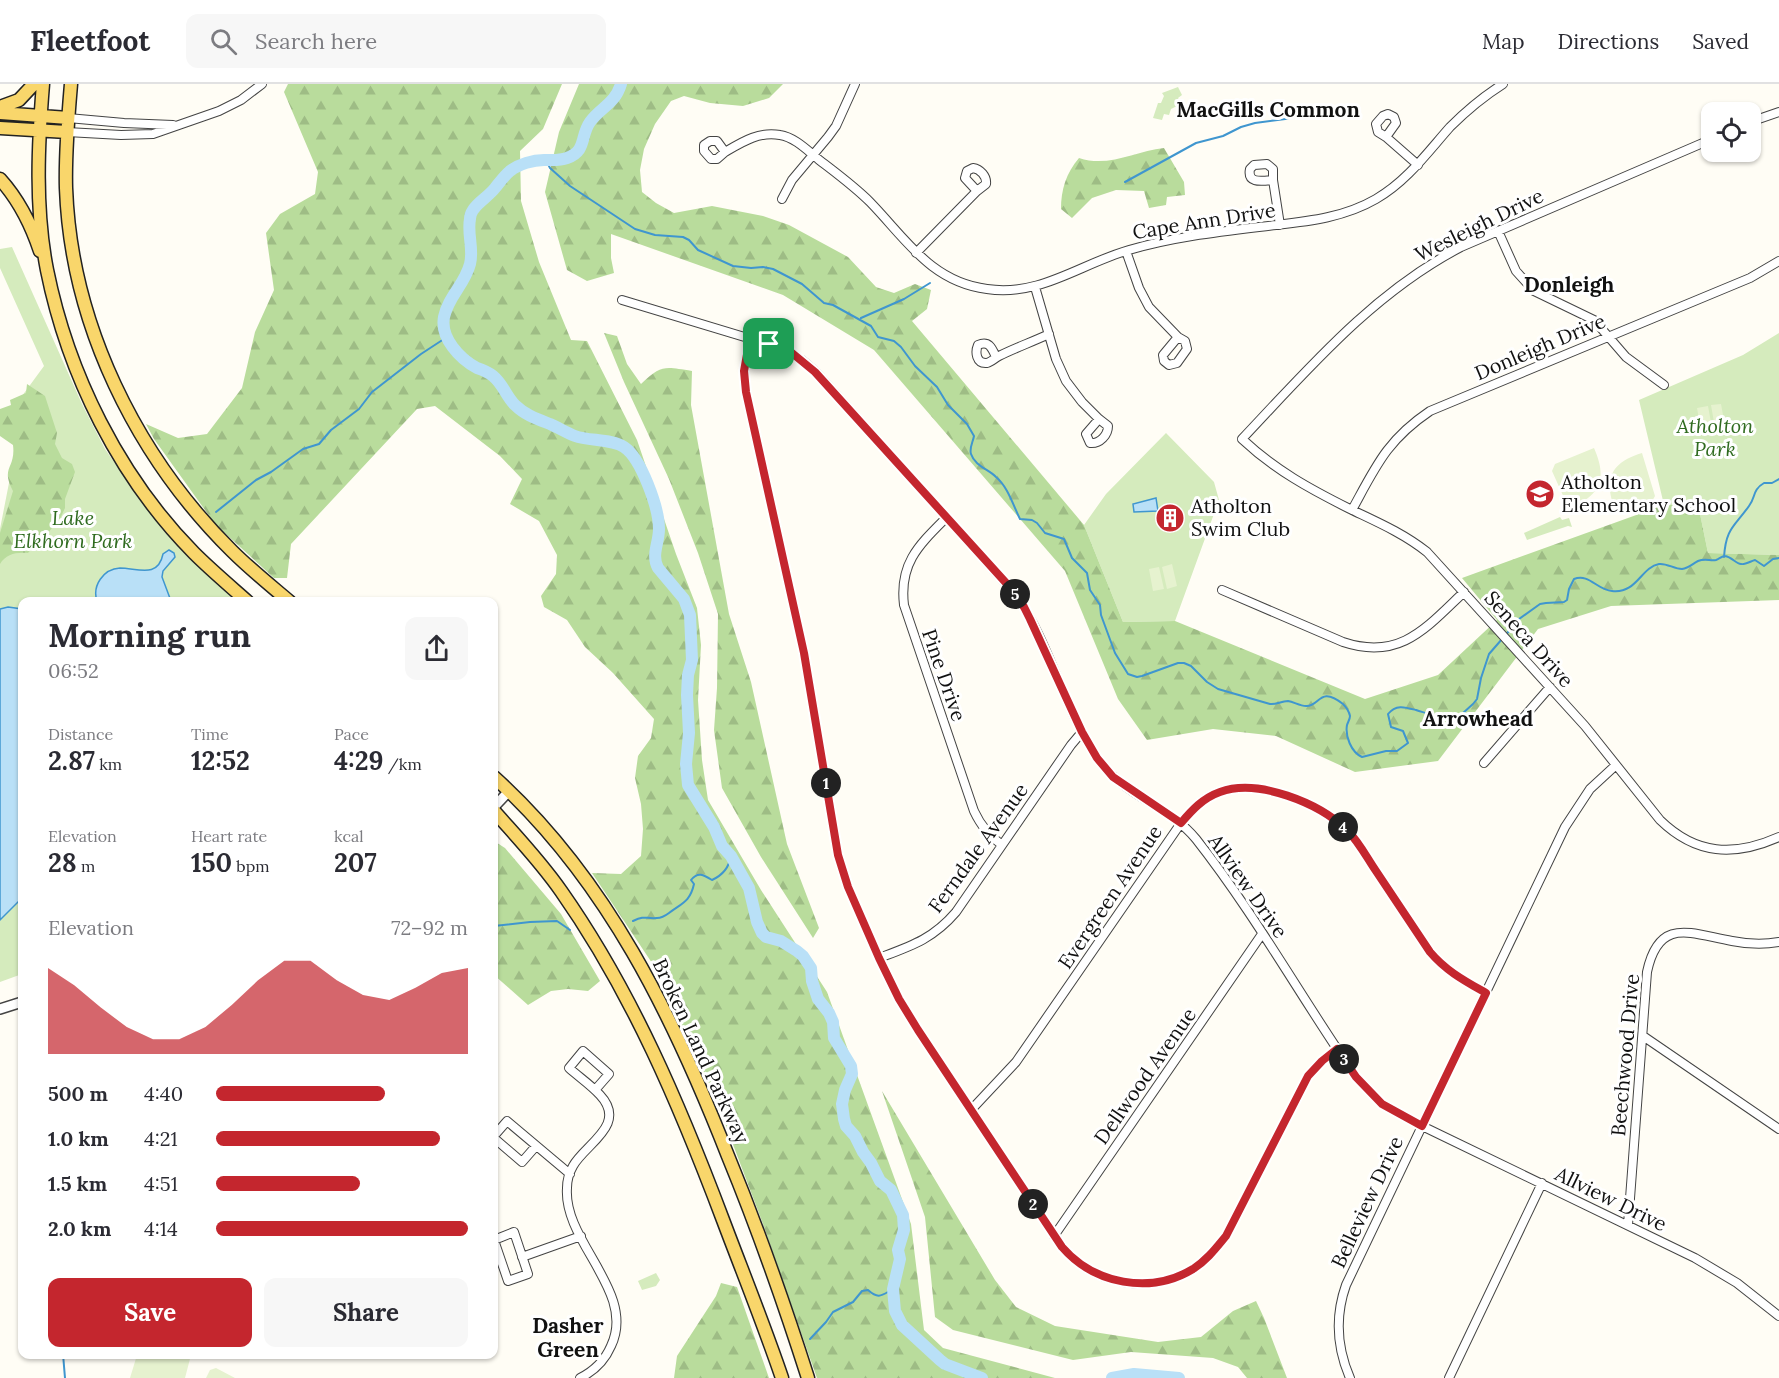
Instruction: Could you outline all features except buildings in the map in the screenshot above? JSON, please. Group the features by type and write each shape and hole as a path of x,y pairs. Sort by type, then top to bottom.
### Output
{"main road":[{"path":"0,107 19,100 34,84"},
{"path":"43,84 39,131 40,190 47,268 59,319 79,375 100,420 125,464 158,511 193,552 242,597"},
{"path":"71,84 66,190 69,225 87,312 116,388 151,452 181,494 231,551 284,597"},
{"path":"0,113 68,118"},
{"path":"0,128 67,132"},
{"path":"0,179 28,220 47,268"},
{"name":"Broken Land Parkway","path":"499,785 563,851 602,903 662,1003 737,1178 777,1285 808,1378"},
{"path":"498,814 543,866 561,891 606,962 640,1023 693,1142 760,1314 782,1378"}],"street":[{"path":"67,132 153,134 219,111 241,100 262,84"},
{"path":"782,199 792,180 836,126 855,84"},
{"name":"Cape Ann Drive","path":"725,152 760,135 779,135 792,140 868,200 916,253 939,272 971,286 1006,291 1035,287 1126,251 1163,241 1326,218 1358,208 1391,189 1418,165 1475,104 1503,84"},
{"path":"1761,118 1779,112"},
{"path":"68,118 174,126"},
{"path":"1386,137 1418,165"},
{"name":"Wesleigh Drive","path":"1242,439 1333,343 1366,313 1426,267 1498,231 1701,144"},
{"path":"1273,180 1280,225"},
{"path":"916,253 977,191"},
{"path":"1498,231 1516,271 1534,291 1588,316 1598,324 1626,357 1664,385"},
{"path":"1126,251 1139,288 1149,307 1178,337"},
{"name":"Donleigh Drive","path":"1352,510 1383,454 1416,421 1448,403 1749,278 1779,261"},
{"path":"1035,287 1056,359 1066,381 1072,392 1099,419"},
{"name":"Allview Drive","path":"622,300 781,348 792,353 808,366 1007,584 1024,607 1082,732 1097,758 1113,777 1181,823 1195,838 1263,934 1356,1077 1382,1104 1422,1126 1695,1258 1717,1270 1779,1316"},
{"path":"996,357 1049,334"},
{"path":"750,338 744,371 746,392 804,653 838,855 848,887 879,958 908,1014 1068,1254 1084,1268 1119,1281 1144,1283 1157,1281 1169,1279 1193,1269 1213,1252 1226,1236 1308,1076 1337,1049"},
{"name":"Seneca Drive","path":"1242,439 1286,475 1411,539 1427,552 1551,687 1660,820 1671,830 1707,848 1733,850 1756,846 1779,837"},
{"name":"Pine Drive","path":"947,517 922,542 912,556 903,580 904,605 974,811 988,834 1002,845"},
{"path":"1222,590 1343,642 1377,648 1413,638 1464,592"},
{"path":"1484,763 1551,687"},
{"name":"Ferndale Avenue","path":"879,958 924,939 945,924 1082,732"},
{"name":"Belleview Drive","path":"1350,1378 1339,1336 1339,1310 1341,1298 1351,1274 1573,813 1590,789 1616,765"},
{"name":"Evergreen Avenue","path":"971,1110 1016,1062 1181,823 1199,803 1222,791 1244,788 1270,791 1317,808 1338,823 1358,843 1430,952 1456,976 1486,993"},
{"name":"Beechwood Drive","path":"1628,1225 1649,965 1656,946 1666,937 1685,931 1745,943 1779,942"},
{"name":"Dellwood Avenue","path":"1054,1236 1263,934"},
{"path":"0,1009 18,1003"},
{"path":"1643,1036 1779,1129"},
{"path":"580,1378 603,1360 613,1343 617,1328 612,1299 606,1283 569,1214 568,1206 567,1190 570,1174 576,1161 602,1134 609,1120 604,1101 595,1090 568,1068 583,1051 609,1074 595,1090"},
{"path":"498,1132 507,1121 570,1174"},
{"path":"498,1141 522,1162 536,1146"},
{"path":"1449,1378 1542,1183"},
{"path":"498,1239 514,1233 528,1274 508,1281 498,1252"},
{"path":"522,1257 580,1236"}],"green space":[{"path":"288,84 562,84 543,129 520,151 521,201 539,262 571,340 587,341 637,440 697,608 701,645 698,700 702,760 708,800 761,890 827,992 911,1224 924,1330 943,1348 1055,1378 817,1378 714,1094 656,969 592,873 621,874 641,856 643,829 641,804 635,778 638,756 651,738 654,719 613,673 585,647 567,620 544,607 541,596 556,574 557,555 539,521 510,504 522,479 500,456 435,406 417,409 291,544 287,578 274,578 215,524 154,439 146,424 178,438 207,434 242,388 255,332 274,290 266,233 280,214 315,194 318,172 284,92"},
{"path":"579,84 783,84 769,98 743,106 710,103 684,96 671,101 655,124 644,149 640,170 642,192 674,213 712,206 763,216 789,225 848,257 876,287 894,293 915,284 931,290 927,309 912,321 1084,525 1123,622 1175,621 1365,699 1438,675 1497,620 1462,578 1664,505 1698,504 1708,553 1779,555 1779,600 1611,606 1538,629 1438,761 1355,772 1276,736 1213,729 1147,740 1118,699 1065,571 874,350 783,295 611,234 611,258 614,273 587,281 567,270 545,192 559,132"},
{"path":"1178,87 1182,95 1178,98 1181,104 1171,109 1169,115 1164,114 1162,120 1153,118 1158,103 1161,103 1164,96 1162,93"},
{"path":"1164,148 1184,182 1185,195 1167,197 1166,205 1149,208 1144,191 1116,190 1092,198 1072,218 1061,209 1065,182 1079,158 1090,161 1111,160"},
{"name":"Lake Elkhorn Park","path":"12,247 82,404 105,449 153,517 187,555 232,597 18,597 18,975 0,982 0,529 17,442 0,426 44,366 0,268 0,249"},
{"path":"604,333 617,336 627,364 641,384 664,368 692,371 691,405 729,614 751,682 787,844 819,928 813,938 761,857 722,788 714,730 718,614 698,553 669,479"},
{"name":"Atholton Park","path":"1779,333 1779,555 1708,553 1698,504 1664,505 1639,400 1743,355"},
{"path":"27,384 45,396 57,433 55,444 62,458 72,464 75,472 65,499 65,508 58,523 28,553 12,554 0,564 0,533 13,491 9,483 8,472 13,445 0,436 0,409 11,405 10,400 26,393"},
{"path":"1721,404 1725,426 1715,428 1711,405"},
{"path":"1708,406 1712,428 1701,430 1697,408"},
{"path":"1166,433 1214,482 1219,500 1175,621 1123,622 1084,525 1106,494"},
{"path":"1594,448 1600,469 1598,485 1588,498 1569,509 1552,471 1555,464"},
{"path":"1642,453 1655,496 1651,503 1617,514 1610,493 1612,476 1622,462"},
{"path":"1560,517 1562,520 1569,518 1572,527 1568,526 1527,540 1524,533"},
{"path":"1172,564 1177,586 1167,589 1162,567"},
{"path":"1159,567 1164,589 1153,591 1149,569"},
{"path":"498,844 505,848 561,914 600,981 588,991 568,989 551,991 528,1005 498,979"},
{"path":"882,1091 995,1280 1016,1307 1055,1326 1158,1342 1201,1337 1233,1311 1256,1301 1287,1378 1247,1378 1238,1367 1213,1358 1131,1352 1073,1360 953,1330 935,1317 925,1217"},
{"path":"656,1273 660,1280 656,1286 642,1290 638,1281"},
{"path":"721,1283 737,1287 769,1378 674,1378 677,1356 716,1296"},
{"path":"136,1359 190,1359 185,1378 130,1378"},
{"path":"216,1368 235,1378 206,1378 210,1370"}],"water":[{"path":"1156,498 1158,511 1134,512 1133,504"},
{"path":"169,550 174,553 175,557 163,571 162,577 170,597 96,597 100,579 109,571 120,568 152,569 157,567 163,554"},
{"path":"18,608 18,902 0,920 0,609"}],"waterway":[{"path":"621,84 611,101 590,122 578,151 564,159 522,164 506,175 473,210 469,225 470,264 446,310 445,333 458,353 477,368 493,376 515,405 523,411 575,436 619,444 630,453 643,472 658,520 656,563 684,599 690,615 692,660 688,675 687,695 688,785 714,827 722,846 731,856 749,888 762,933 797,951 811,968 812,981 818,999 829,1013 833,1022 834,1038 851,1066 852,1074 842,1104 846,1126 855,1136 880,1181 891,1190 903,1215 904,1230 898,1250 900,1259 893,1289 895,1311 902,1325 945,1364 982,1378"},
{"path":"1125,182 1196,143 1223,136 1241,127 1255,123 1308,118"},
{"path":"546,160 550,168 570,186 635,229 655,235 683,237 698,250 733,266 773,269 802,284 824,303 833,305 871,326 878,337 894,341 901,347 915,366 937,387 948,405 967,424 974,436 970,450 973,458 1000,481 1020,519 1032,520 1045,533 1064,539 1072,558 1087,573 1090,590 1100,605 1101,615 1115,653 1128,674 1137,677 1184,663 1191,666 1207,682 1218,689 1270,704 1288,701 1304,706 1329,696 1343,704 1348,711 1350,716 1347,725 1348,739 1352,748 1362,757 1386,751 1397,751 1408,743 1403,731 1391,727 1388,714 1394,709 1404,707 1428,714 1434,718 1434,724 1439,727 1448,726 1453,722 1477,699 1489,654 1509,631 1512,624 1540,604 1567,600 1574,579 1584,578 1607,590 1620,591 1633,585 1648,570 1659,564 1682,569 1701,560 1716,560 1725,556 1739,564 1755,560 1764,566 1773,559 1779,558"},
{"path":"861,318 904,299 930,283"},
{"path":"216,512 256,480 303,449 319,444 331,430 359,409 372,392 447,337"},
{"path":"1724,557 1729,534 1751,503 1758,488 1764,483 1772,483 1779,479"},
{"path":"633,921 643,918 660,918 666,915 688,898 694,884 691,880 694,877 701,875 712,880 716,878 727,868 731,856"},
{"path":"498,926 557,921 570,930"},
{"path":"810,1339 833,1312 853,1302 862,1291 868,1290 880,1296 893,1289"},
{"path":"63,1359 65,1378"},
{"path":"1112,1378 1134,1374 1179,1378"}],"place":[{"name":"Atholton Elementary School","path":"1540,494"},
{"name":"Atholton Swim Club","path":"1170,518"}],"district":[{"name":"MacGills Common","path":"1268,110"},
{"name":"Donleigh","path":"1569,285"},
{"name":"Arrowhead","path":"1478,719"},
{"name":"Dasher Green","path":"568,1338"}],"route":[{"path":"750,338 769,344 792,353 802,360 829,386 1017,596 1030,619 1082,732 1097,758 1113,777 1181,823 1206,798 1233,789 1270,791 1317,808 1348,831 1358,843 1430,952 1440,963 1456,976 1486,993 1422,1126 1400,1116 1382,1104 1356,1077 1337,1049 1308,1076 1226,1236 1213,1252 1193,1269 1169,1279 1157,1281 1131,1283 1119,1281 1084,1268 1062,1247 899,999 842,871 834,839 810,680 746,392 744,371 750,338"}]}
